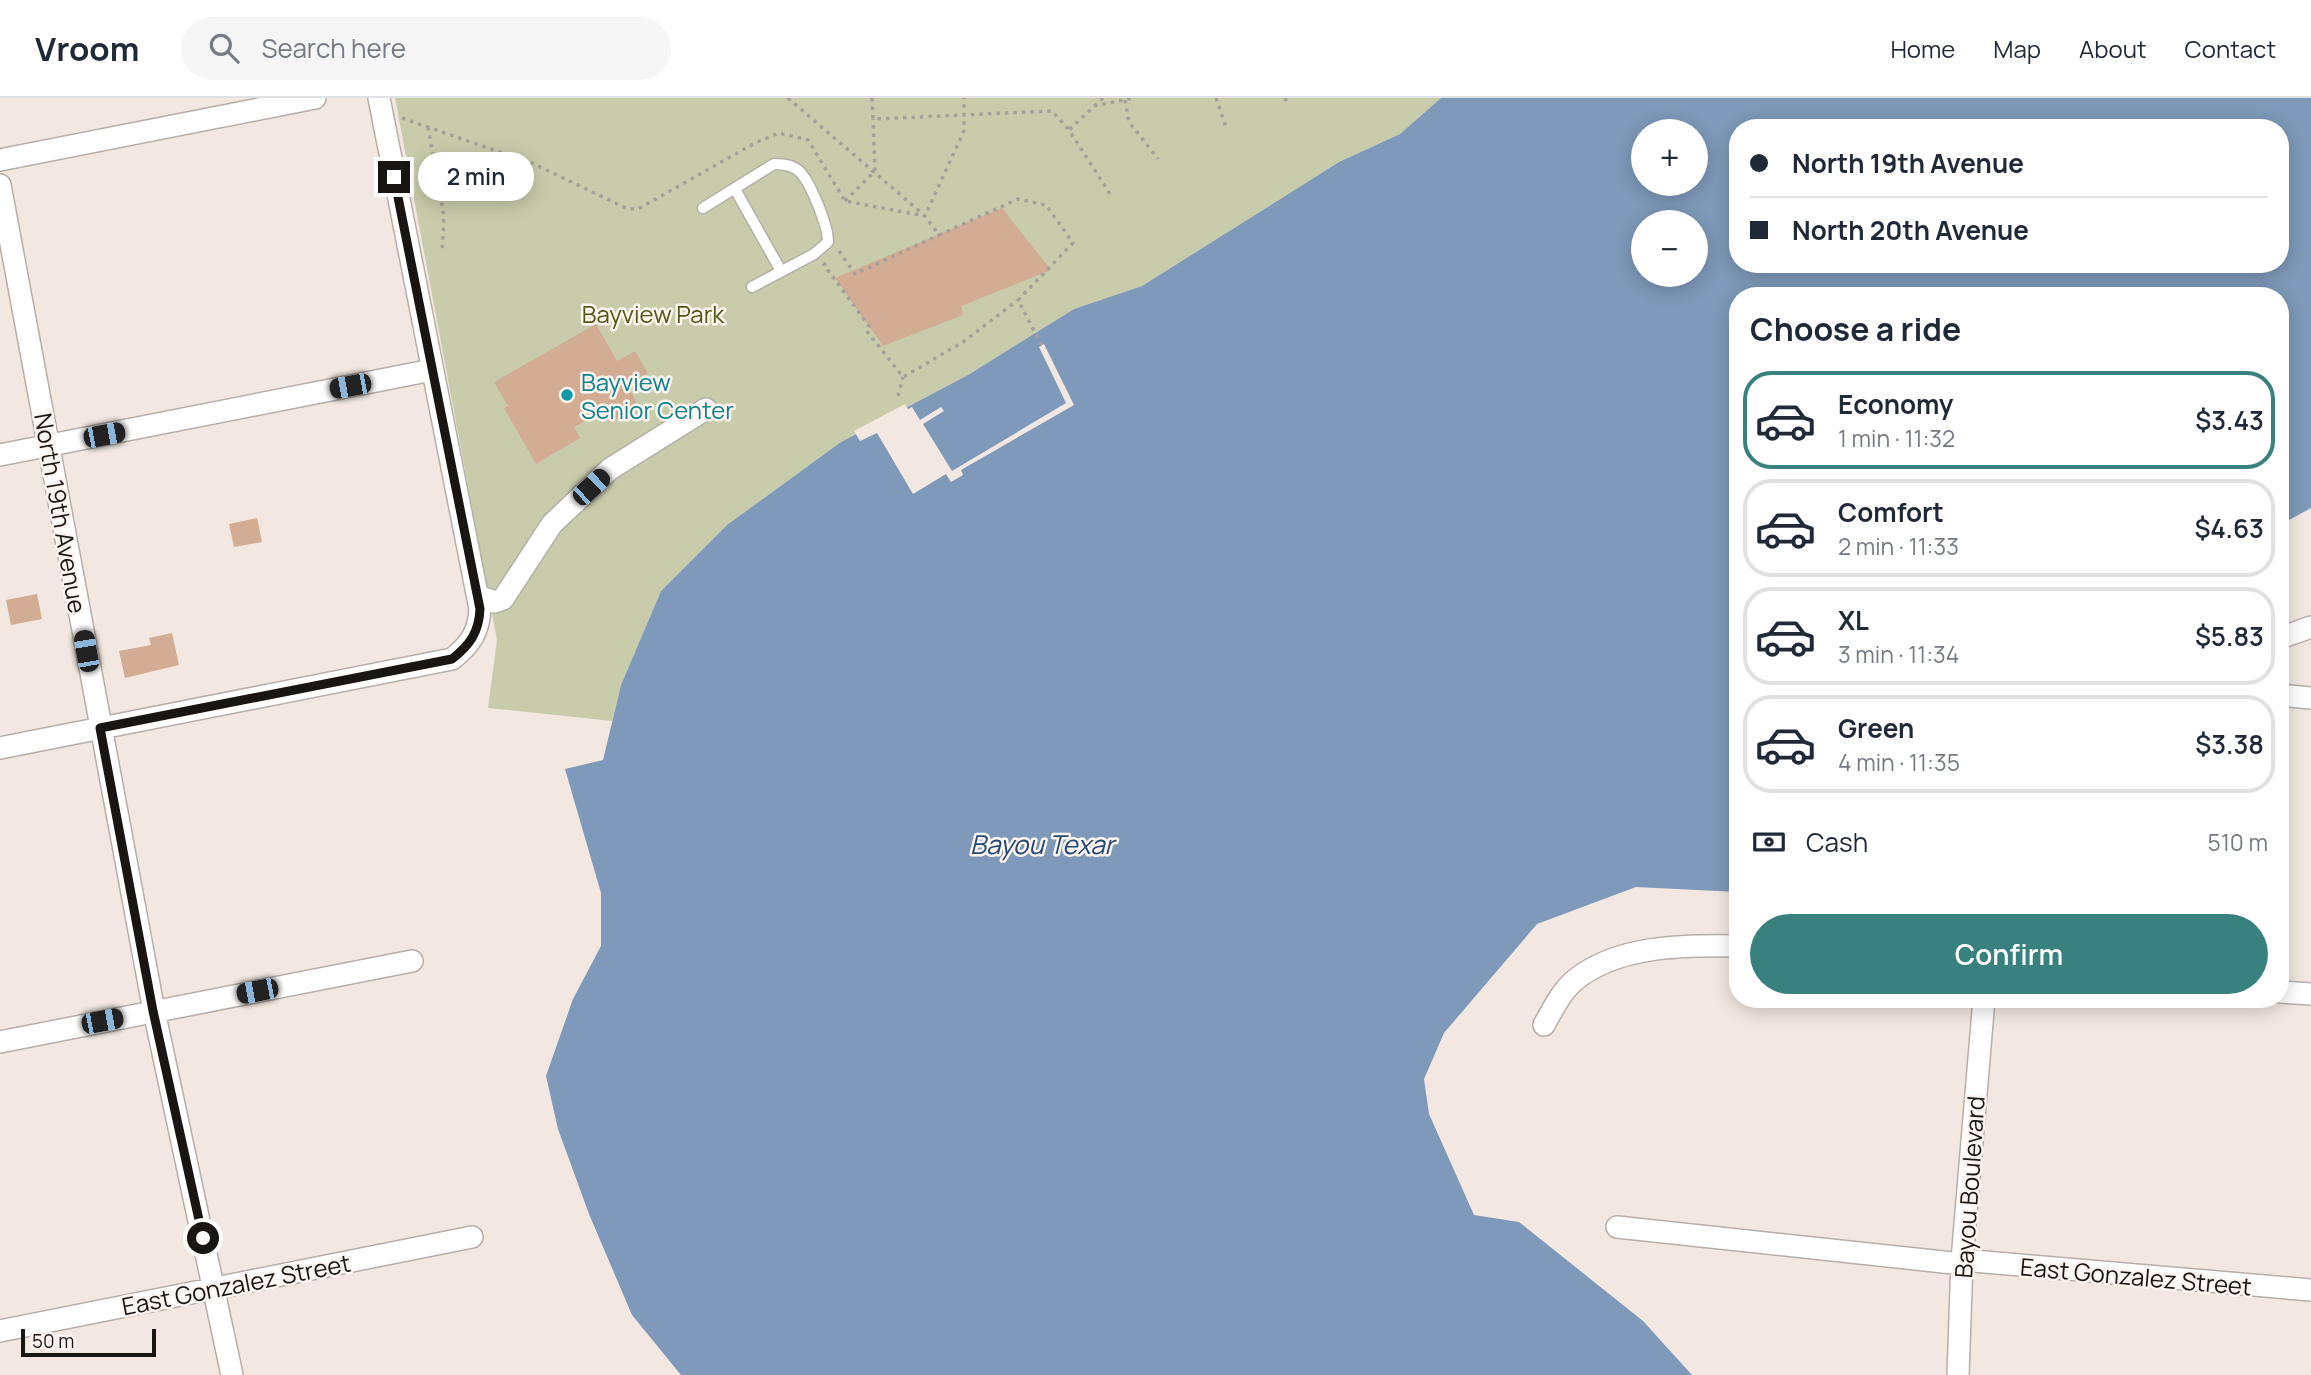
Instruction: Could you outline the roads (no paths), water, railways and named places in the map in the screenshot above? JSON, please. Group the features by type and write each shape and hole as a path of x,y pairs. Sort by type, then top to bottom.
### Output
{"street":[{"path":"0,160 315,98"},
{"path":"0,748 452,659 464,649 476,632 480,609 478,596 379,98"},
{"name":"North 19th Avenue","path":"0,185 153,1011 232,1375"},
{"path":"0,455 432,370"},
{"path":"478,596 487,601 503,599 552,524 610,469 706,410"},
{"path":"2289,635 2311,627"},
{"path":"2289,696 2311,698"},
{"path":"1545,1025 1560,996 1573,981 1595,966 1672,947 1729,946"},
{"path":"0,1041 412,961"},
{"path":"2289,993 2311,994"},
{"name":"Bayou Boulevard","path":"1958,1375 1962,1262 1983,1008"},
{"name":"East Gonzalez Street","path":"1617,1227 1962,1262 2311,1290"},
{"name":"East Gonzalez Street","path":"0,1331 472,1237"}],"lane":[{"path":"703,208 775,164 787,164 801,173 828,228 828,242 814,254 752,287"},
{"path":"735,189 781,271"}],"water":[{"name":"Bayou Texar","path":"1441,98 2311,98 2311,508 2289,520 2289,287 1729,287 1729,892 1636,887 1537,924 1444,1033 1424,1079 1429,1114 1474,1215 1519,1222 1643,1321 1692,1375 681,1375 632,1315 589,1214 558,1129 546,1076 573,999 601,946 601,893 565,769 603,760 621,685 661,591 727,525 841,442 968,375 1074,309 1142,286 1339,162 1400,134"}],"place":[{"name":"Bayview Senior Center","path":"567,395"}],"park label":[{"name":"Bayview Park","path":"653,313"}]}
